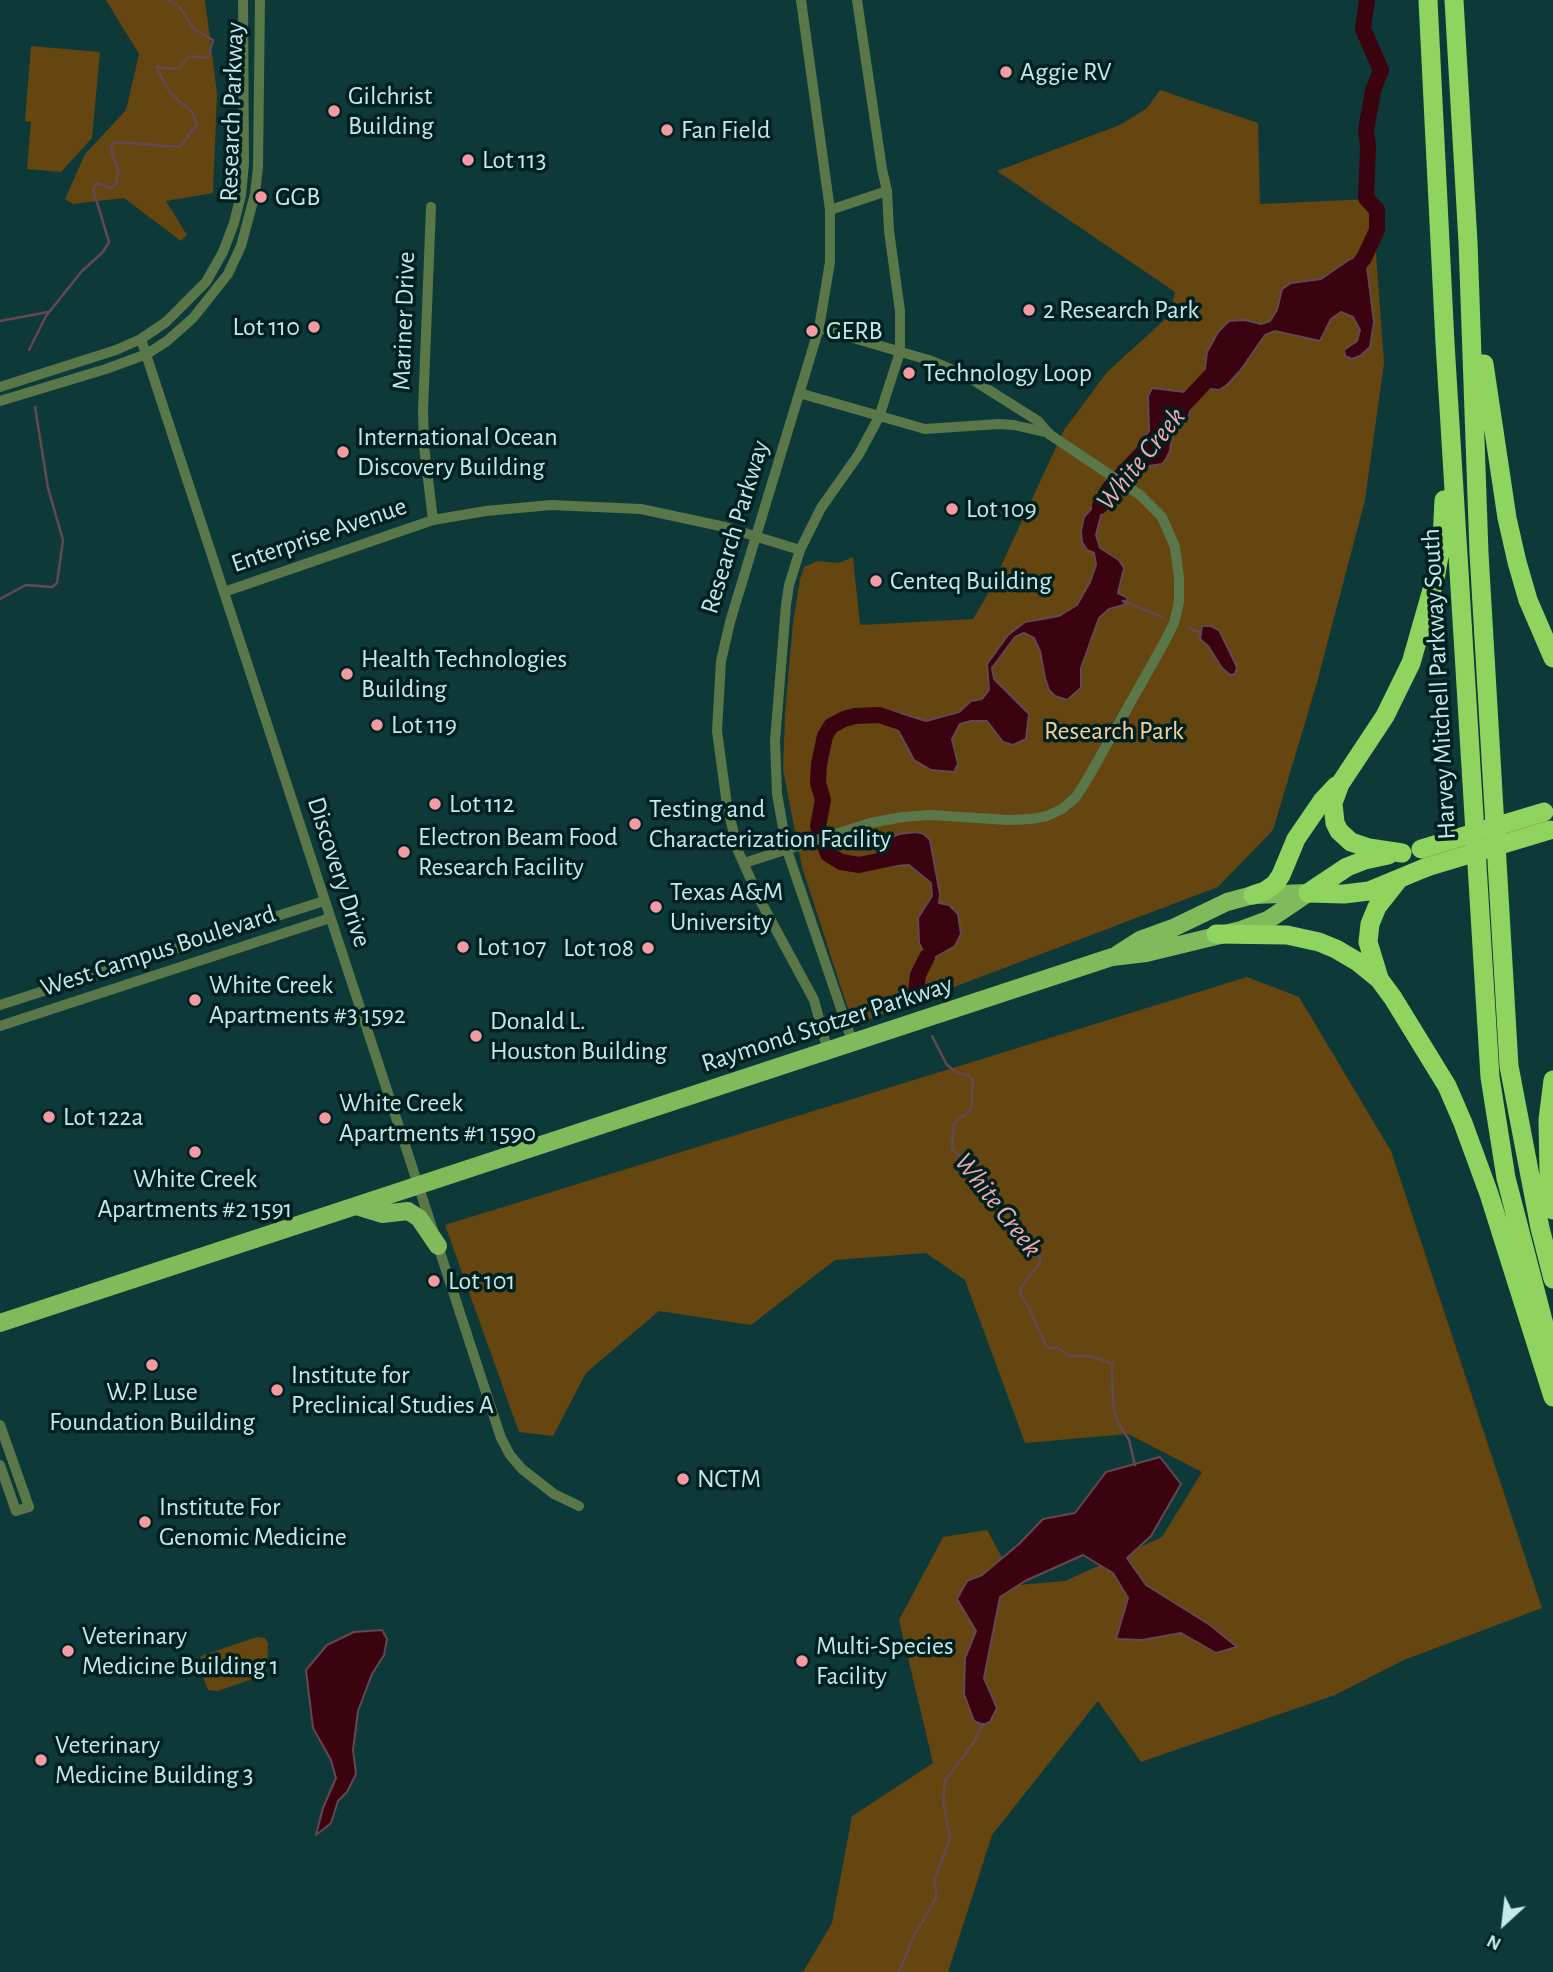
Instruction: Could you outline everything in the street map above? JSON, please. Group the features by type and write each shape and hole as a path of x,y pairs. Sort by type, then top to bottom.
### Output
{"highway":[{"name":"Harvey Mitchell Parkway South","path":"1428,0 1445,343 1490,1077 1506,1178 1553,1359"},
{"name":"Harvey Mitchell Parkway South","path":"1454,0 1468,242 1479,554 1509,1066 1540,1228 1553,1279"},
{"path":"1468,242 1507,519 1528,600 1553,658"},
{"path":"1417,856 1359,846 1339,831 1333,803 1339,784 1400,690 1431,596 1443,511 1445,343"},
{"path":"1252,895 1275,884 1282,875 1296,839 1308,819 1339,784"},
{"name":"Raymond Stotzer Parkway","path":"1308,893 1347,867 1365,860 1417,856 1550,820"},
{"name":"Raymond Stotzer Parkway","path":"1308,893 1357,893 1399,878 1417,856"},
{"path":"1379,979 1368,942 1370,924 1377,907 1399,878"},
{"path":"1216,934 1302,937 1336,949 1379,979 1406,1015 1447,1086 1463,1123 1489,1194 1553,1397"},
{"path":"1553,1080 1548,1134 1553,1210"}],"main road":[{"name":"Raymond Stotzer Parkway","path":"1112,957 1140,940 1173,928 1227,902 1252,895 1308,893"},
{"name":"Raymond Stotzer Parkway","path":"0,1323 1112,957 1146,953 1241,930 1268,920 1308,893"},
{"path":"356,1206 382,1214 408,1211 419,1218 439,1246"}],"street":[{"name":"Research Parkway","path":"0,387 117,350 141,339 166,322 206,282 223,252 241,195 244,163 243,0"},
{"name":"Research Parkway","path":"0,401 147,354 193,318 228,274 247,227 255,194 258,167 260,0"},
{"name":"Research Parkway","path":"801,0 830,210 830,262 819,328 730,622 721,661 717,731 721,771 736,841 761,902 814,1000 828,1052"},
{"path":"853,1044 787,850 777,794 775,741 786,605 800,550 821,508 859,453 879,417 900,352 900,311 889,231 887,191 881,169 858,0"},
{"path":"243,79 258,80"},
{"path":"830,210 887,191"},
{"name":"Mariner Drive","path":"431,207 423,410 424,446 433,520"},
{"path":"234,223 247,227"},
{"path":"819,328 932,361 965,375 1038,421 1049,434"},
{"name":"Discovery Drive","path":"141,339 505,1448 529,1475 554,1494 579,1506"},
{"path":"744,863 870,823 929,815 1032,819 1062,809 1076,797 1164,643 1174,622 1179,602 1175,547 1162,517 1140,495 1049,434 1014,425 925,429 799,393"},
{"name":"Enterprise Avenue","path":"224,592 433,520 486,511 551,505 641,509 755,535 800,550"},
{"name":"West Campus Boulevard","path":"0,1005 324,901"},
{"name":"West Campus Boulevard","path":"0,1026 330,918"},
{"path":"236,930 241,947"},
{"path":"0,1425 29,1507 16,1511 0,1465"}],"green space":[{"path":"106,0 205,0 217,93 213,193 166,201 187,235 181,241 124,198 73,204 65,199 85,154 126,110 139,54"},
{"path":"31,46 100,52 92,138 61,172 27,169 31,122 25,121"},
{"name":"Research Park","path":"1160,90 1258,123 1260,204 1372,199 1384,363 1365,500 1316,686 1273,830 1218,887 867,1020 854,1017 847,1006 802,867 783,770 793,623 804,567 817,561 839,563 853,557 860,625 973,619 989,592 1064,430 1107,372 1170,315 1175,292 997,171 1120,125 1147,108"},
{"path":"1247,977 1299,997 1391,1151 1542,1608 1404,1660 1335,1695 1141,1762 1098,1701 992,1835 948,1972 803,1972 832,1923 852,1816 933,1763 899,1620 943,1537 987,1530 1017,1585 1065,1581 1162,1537 1202,1472 1128,1434 1025,1443 965,1280 926,1253 835,1260 751,1325 659,1311 586,1373 553,1436 519,1432 445,1225"},
{"path":"257,1637 265,1638 268,1643 267,1674 218,1691 208,1690 199,1668 201,1656"}],"water":[{"path":"1361,255 1366,259 1374,322 1370,347 1360,356 1352,359 1345,356 1344,350 1357,341 1360,330 1353,317 1341,312 1331,319 1320,341 1275,331 1265,335 1227,385 1219,390 1211,389 1206,383 1207,352 1218,332 1229,321 1245,320 1261,324 1270,321 1277,310 1282,289 1291,283 1321,279 1350,259"},
{"path":"1152,388 1185,392 1191,400 1191,408 1188,419 1172,436 1170,451 1162,464 1142,467 1132,460 1133,452 1149,431 1148,396"},
{"path":"1105,486 1112,491 1103,508 1096,535 1100,548 1119,560 1124,568 1118,593 1128,598 1124,605 1109,609 1099,618 1081,668 1081,688 1067,700 1055,696 1049,690 1040,651 1034,638 1024,633 1015,637 992,668 994,679 1029,714 1026,739 1013,745 1003,742 987,721 971,721 960,724 952,739 958,764 954,772 931,770 914,760 899,732 879,715 894,711 926,721 959,712 971,701 982,699 989,690 987,664 1008,635 1025,622 1059,616 1077,605 1096,565 1094,553 1087,550 1082,542 1084,517"},
{"path":"1202,626 1219,630 1237,667 1235,674 1230,675 1222,668 1208,646 1200,639"},
{"path":"899,834 924,834 930,840 940,894 939,903 949,905 958,914 961,934 955,946 934,958 924,974 918,975 917,969 924,953 919,943 918,918 932,896 931,883 909,865 879,867 875,860 876,850 886,840"},
{"path":"1160,1457 1181,1484 1151,1536 1127,1558 1146,1585 1210,1625 1237,1647 1216,1653 1181,1633 1142,1640 1116,1639 1128,1598 1113,1573 1083,1555 1025,1581 1000,1597 984,1678 997,1708 990,1722 983,1725 974,1721 964,1694 965,1658 976,1631 957,1599 967,1581 982,1575 1019,1544 1043,1519 1075,1513 1106,1472"},
{"path":"382,1630 387,1639 384,1655 372,1674 358,1711 353,1750 356,1774 347,1792 338,1801 331,1823 316,1835 323,1808 336,1778 331,1760 313,1728 306,1670 327,1645 354,1632"}],"waterway":[{"path":"29,350 46,316 109,242 93,189 97,183 112,188 116,184 118,171 112,145 116,142 180,147 197,124 192,112 170,93 156,67 178,69 190,56 208,58 213,40 194,29 179,6 167,0"},
{"name":"White Creek","path":"1352,273 1364,258 1377,230 1377,210 1366,198 1366,130 1373,91 1381,70 1363,29 1367,0"},
{"path":"0,321 48,312"},
{"name":"White Creek","path":"1177,412 1219,367"},
{"path":"0,599 26,585 52,587 57,583 63,540 48,488 35,407"},
{"name":"White Creek","path":"1100,506 1109,489 1147,448"},
{"path":"1123,601 1162,617"},
{"path":"1188,628 1201,633"},
{"name":"White Creek","path":"897,721 879,715 855,716 831,726 825,736 818,783 823,800 818,826 828,854 841,862 859,865 897,857"},
{"name":"White Creek","path":"916,991 918,975 927,957"},
{"name":"White Creek","path":"932,1036 947,1065 956,1072 970,1076 973,1082 971,1110 954,1123 952,1149 978,1174 977,1183 992,1192 1002,1205 1002,1219 1022,1230 1023,1244 1036,1249 1041,1261 1020,1289 1022,1298 1046,1346 1051,1349 1056,1347 1069,1356 1088,1356 1112,1363 1113,1404 1117,1421 1129,1440 1135,1465"},
{"name":"White Creek","path":"899,1972 913,1938 937,1896 934,1881 950,1838 943,1802 945,1781 974,1742 983,1724"}],"place":[{"name":"Aggie RV","path":"1006,72"},
{"name":"Gilchrist Building","path":"334,111"},
{"name":"Fan Field","path":"667,130"},
{"name":"Lot 113","path":"468,160"},
{"name":"GGB","path":"261,197"},
{"name":"2 Research Park","path":"1029,310"},
{"name":"Lot 110","path":"314,327"},
{"name":"GERB","path":"812,331"},
{"name":"Technology Loop","path":"909,373"},
{"name":"International Ocean Discovery Building","path":"343,452"},
{"name":"Lot 109","path":"952,509"},
{"name":"Centeq Building","path":"876,581"},
{"name":"Health Technologies Building","path":"347,674"},
{"name":"Lot 119","path":"377,725"},
{"name":"Lot 112","path":"435,804"},
{"name":"Testing and Characterization Facility","path":"635,824"},
{"name":"Electron Beam Food Research Facility","path":"404,852"},
{"name":"Texas A&M University","path":"656,907"},
{"name":"Lot 107","path":"463,947"},
{"name":"Lot 108","path":"648,948"},
{"name":"White Creek Apartments #3 1592","path":"195,1000"},
{"name":"Donald L. Houston Building","path":"476,1036"},
{"name":"Lot 122a","path":"49,1117"},
{"name":"White Creek Apartments #1 1590","path":"325,1118"},
{"name":"White Creek Apartments #2 1591","path":"195,1152"},
{"name":"Lot 101","path":"434,1281"},
{"name":"W.P. Luse Foundation Building","path":"152,1365"},
{"name":"Institute for Preclinical Studies A","path":"277,1390"},
{"name":"NCTM","path":"683,1479"},
{"name":"Institute For Genomic Medicine","path":"145,1522"},
{"name":"Veterinary Medicine Building 1","path":"68,1651"},
{"name":"Multi-Species Facility","path":"802,1661"},
{"name":"Veterinary Medicine Building 3","path":"41,1760"}]}
